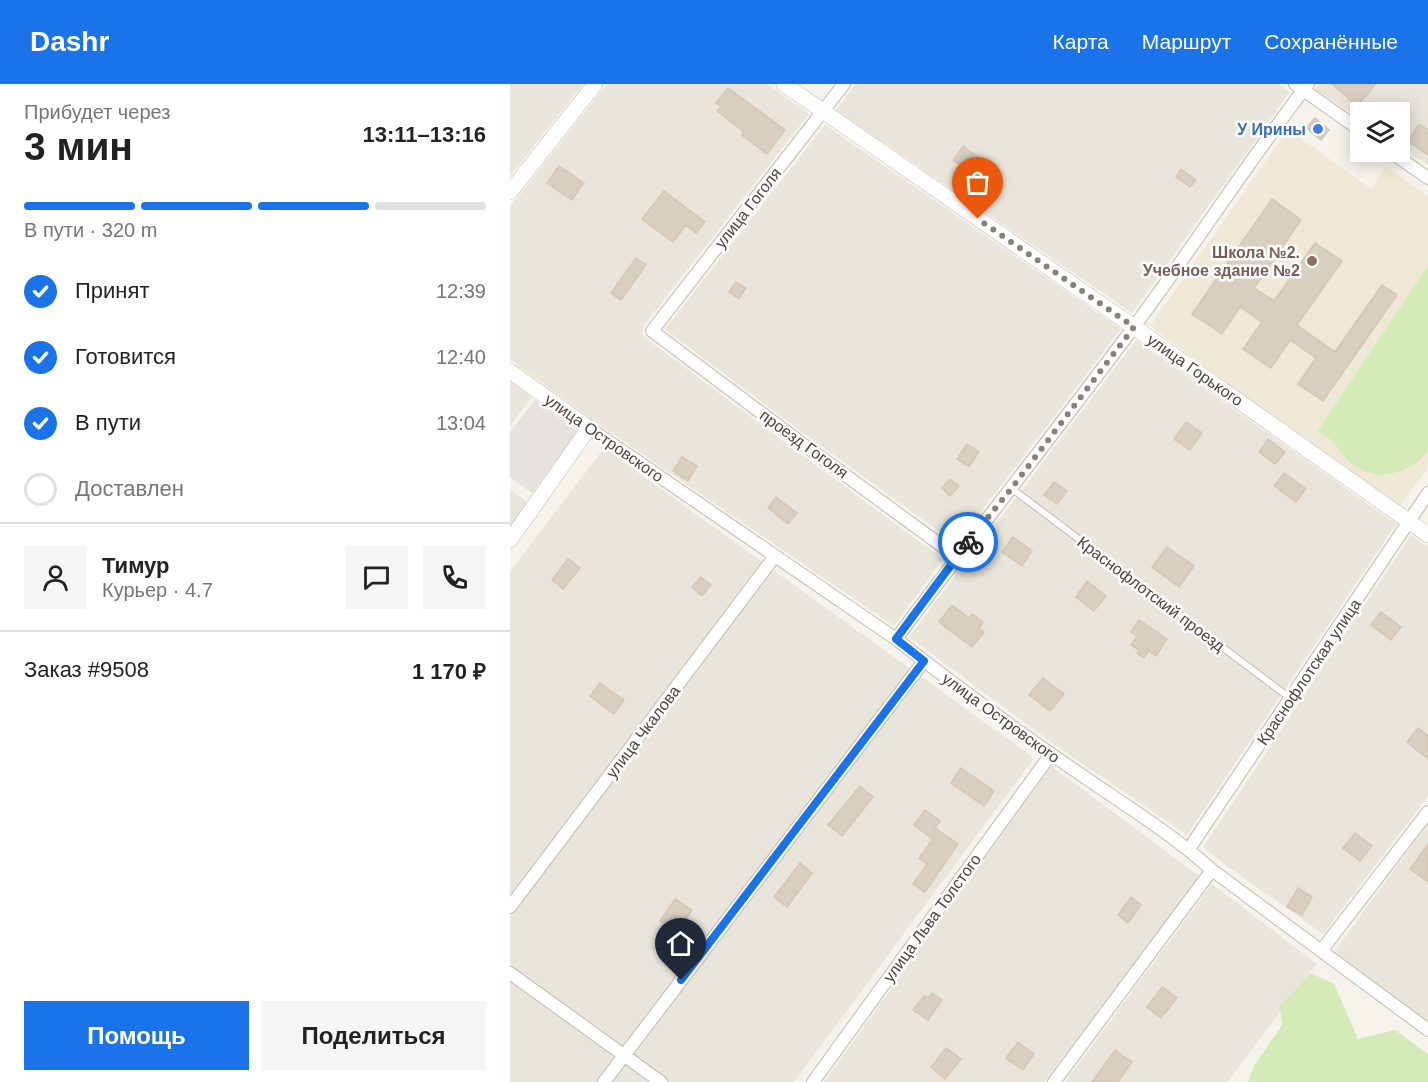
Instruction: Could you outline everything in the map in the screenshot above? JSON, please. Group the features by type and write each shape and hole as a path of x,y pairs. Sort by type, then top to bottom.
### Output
{"street":[{"path":"510,192 595,84"},
{"name":"улица Горького","path":"784,84 1428,535"},
{"name":"улица Гоголя","path":"651,331 844,84"},
{"path":"896,639 1134,327 1302,86 1350,122"},
{"path":"1405,162 1428,178"},
{"name":"проезд Гоголя","path":"651,331 957,557"},
{"name":"улица Островского","path":"510,372 896,639 1051,754 1189,849 1212,870 1428,1030"},
{"path":"510,540 589,428"},
{"name":"Краснофлотская улица","path":"1189,849 1428,494"},
{"name":"улица Чкалова","path":"510,907 775,556"},
{"path":"604,1082 924,661"},
{"name":"улица Льва Толстого","path":"813,1082 1051,754"},
{"path":"1321,951 1428,812"},
{"path":"1054,1082 1212,870"},
{"path":"510,973 661,1082"}],"lane":[{"name":"Краснофлотский проезд","path":"1011,489 1291,699"}],"shaded area":[{"path":"510,84 583,84 510,176"},
{"path":"607,84 767,84 809,114 644,325 642,331 644,337 943,559 894,626 594,421 510,359 510,207"},
{"path":"856,84 1278,84 1290,92 1132,313 836,110"},
{"path":"1319,84 1428,84 1428,165 1410,153 1410,102 1350,102 1350,112 1315,89"},
{"path":"825,125 1121,329 955,543 665,329"},
{"name":"Школа №2. Учебное здание №2","path":"1288,129 1371,189 1386,166 1428,196 1428,467 1398,509 1150,326"},
{"path":"1136,340 1396,524 1187,835 1055,745 909,637"},
{"path":"510,380 532,397 510,426"},
{"path":"535,400 578,432 532,493 510,477 510,432"},
{"path":"604,448 1034,758 794,1082 510,1082 510,572"},
{"path":"510,489 529,504 510,529"},
{"path":"1411,535 1428,547 1428,796 1323,934 1203,847"},
{"path":"1051,766 1200,877 1044,1082 824,1082"},
{"path":"1428,824 1428,1022 1334,952"},
{"path":"1212,884 1317,964 1227,1082 1065,1082"}],"green space":[{"path":"1428,266 1428,449 1412,465 1392,474 1368,472 1354,465 1333,442 1318,431"},
{"path":"1311,973 1334,984 1358,1039 1395,1030 1428,1054 1428,1082 1248,1082 1254,1066 1282,1025 1280,1007"}],"building":[{"path":"1332,84 1376,84 1360,102 1352,102"},
{"path":"728,88 785,130 767,154 742,135 744,132 717,111 721,107 716,103"},
{"name":"У Ирины","path":"1315,118 1329,130 1321,140 1306,128"},
{"path":"1419,124 1428,130 1428,155 1410,142 1410,138"},
{"path":"963,146 982,160 973,173 953,160"},
{"path":"559,166 584,183 572,200 547,183"},
{"path":"1181,169 1196,180 1190,187 1176,177"},
{"path":"664,191 705,222 696,233 686,225 673,242 642,219"},
{"path":"1272,199 1301,220 1254,288 1274,301 1315,243 1342,261 1297,325 1335,352 1382,285 1397,295 1323,401 1298,384 1316,358 1290,340 1271,368 1243,349 1262,322 1240,307 1222,334 1192,314"},
{"path":"636,258 646,265 621,300 611,293"},
{"path":"736,282 746,288 739,299 729,292"},
{"path":"1186,422 1202,433 1190,450 1174,439"},
{"path":"1268,439 1285,452 1275,464 1259,452"},
{"path":"967,444 979,452 969,467 957,459"},
{"path":"682,457 697,466 688,481 673,471"},
{"path":"1284,473 1306,489 1296,502 1274,486"},
{"path":"950,479 959,486 950,496 942,488"},
{"path":"1054,482 1067,491 1057,504 1044,495"},
{"path":"776,497 797,513 788,524 768,508"},
{"path":"1013,537 1032,551 1022,566 1002,552"},
{"path":"1167,547 1194,566 1179,587 1152,567"},
{"path":"568,559 580,568 563,589 552,580"},
{"path":"701,577 711,585 702,596 692,587"},
{"path":"1087,581 1106,596 1094,611 1076,597"},
{"path":"952,605 969,618 972,614 983,622 979,628 984,632 972,647 939,622"},
{"path":"1381,612 1401,627 1391,640 1371,625"},
{"path":"1139,620 1167,639 1156,656 1149,651 1144,658 1137,653 1139,650 1131,645 1137,636 1131,632"},
{"path":"1043,678 1064,694 1050,711 1029,695"},
{"path":"600,683 624,700 614,714 590,696"},
{"path":"1418,728 1428,736 1428,759 1407,742"},
{"path":"961,768 994,791 984,806 951,783"},
{"path":"860,786 873,797 842,836 828,825"},
{"path":"925,810 940,821 935,828 958,844 925,892 913,884 927,864 919,858 933,839 914,825"},
{"path":"1355,833 1372,846 1360,861 1343,848"},
{"path":"1428,844 1428,882 1410,869"},
{"path":"800,863 812,873 787,907 774,897"},
{"path":"1298,888 1312,897 1302,915 1287,907"},
{"path":"1131,897 1141,905 1128,923 1118,915"},
{"path":"675,899 692,910 677,932 660,921"},
{"path":"1162,987 1177,998 1161,1018 1147,1007"},
{"path":"932,993 942,1000 928,1020 913,1010 924,996 928,998"},
{"path":"1018,1042 1034,1054 1023,1070 1006,1058"},
{"path":"946,1048 961,1059 945,1079 931,1067"},
{"path":"1115,1050 1132,1062 1118,1082 1092,1082"}],"way so far":[{"path":"968,542 1134,327 978,219"}],"place":[{"name":"У Ирины","path":"1318,129"},
{"name":"Школа №2. Учебное здание №2","path":"1312,261"}],"route":[{"path":"681,980 924,661 896,639 968,542"}]}
